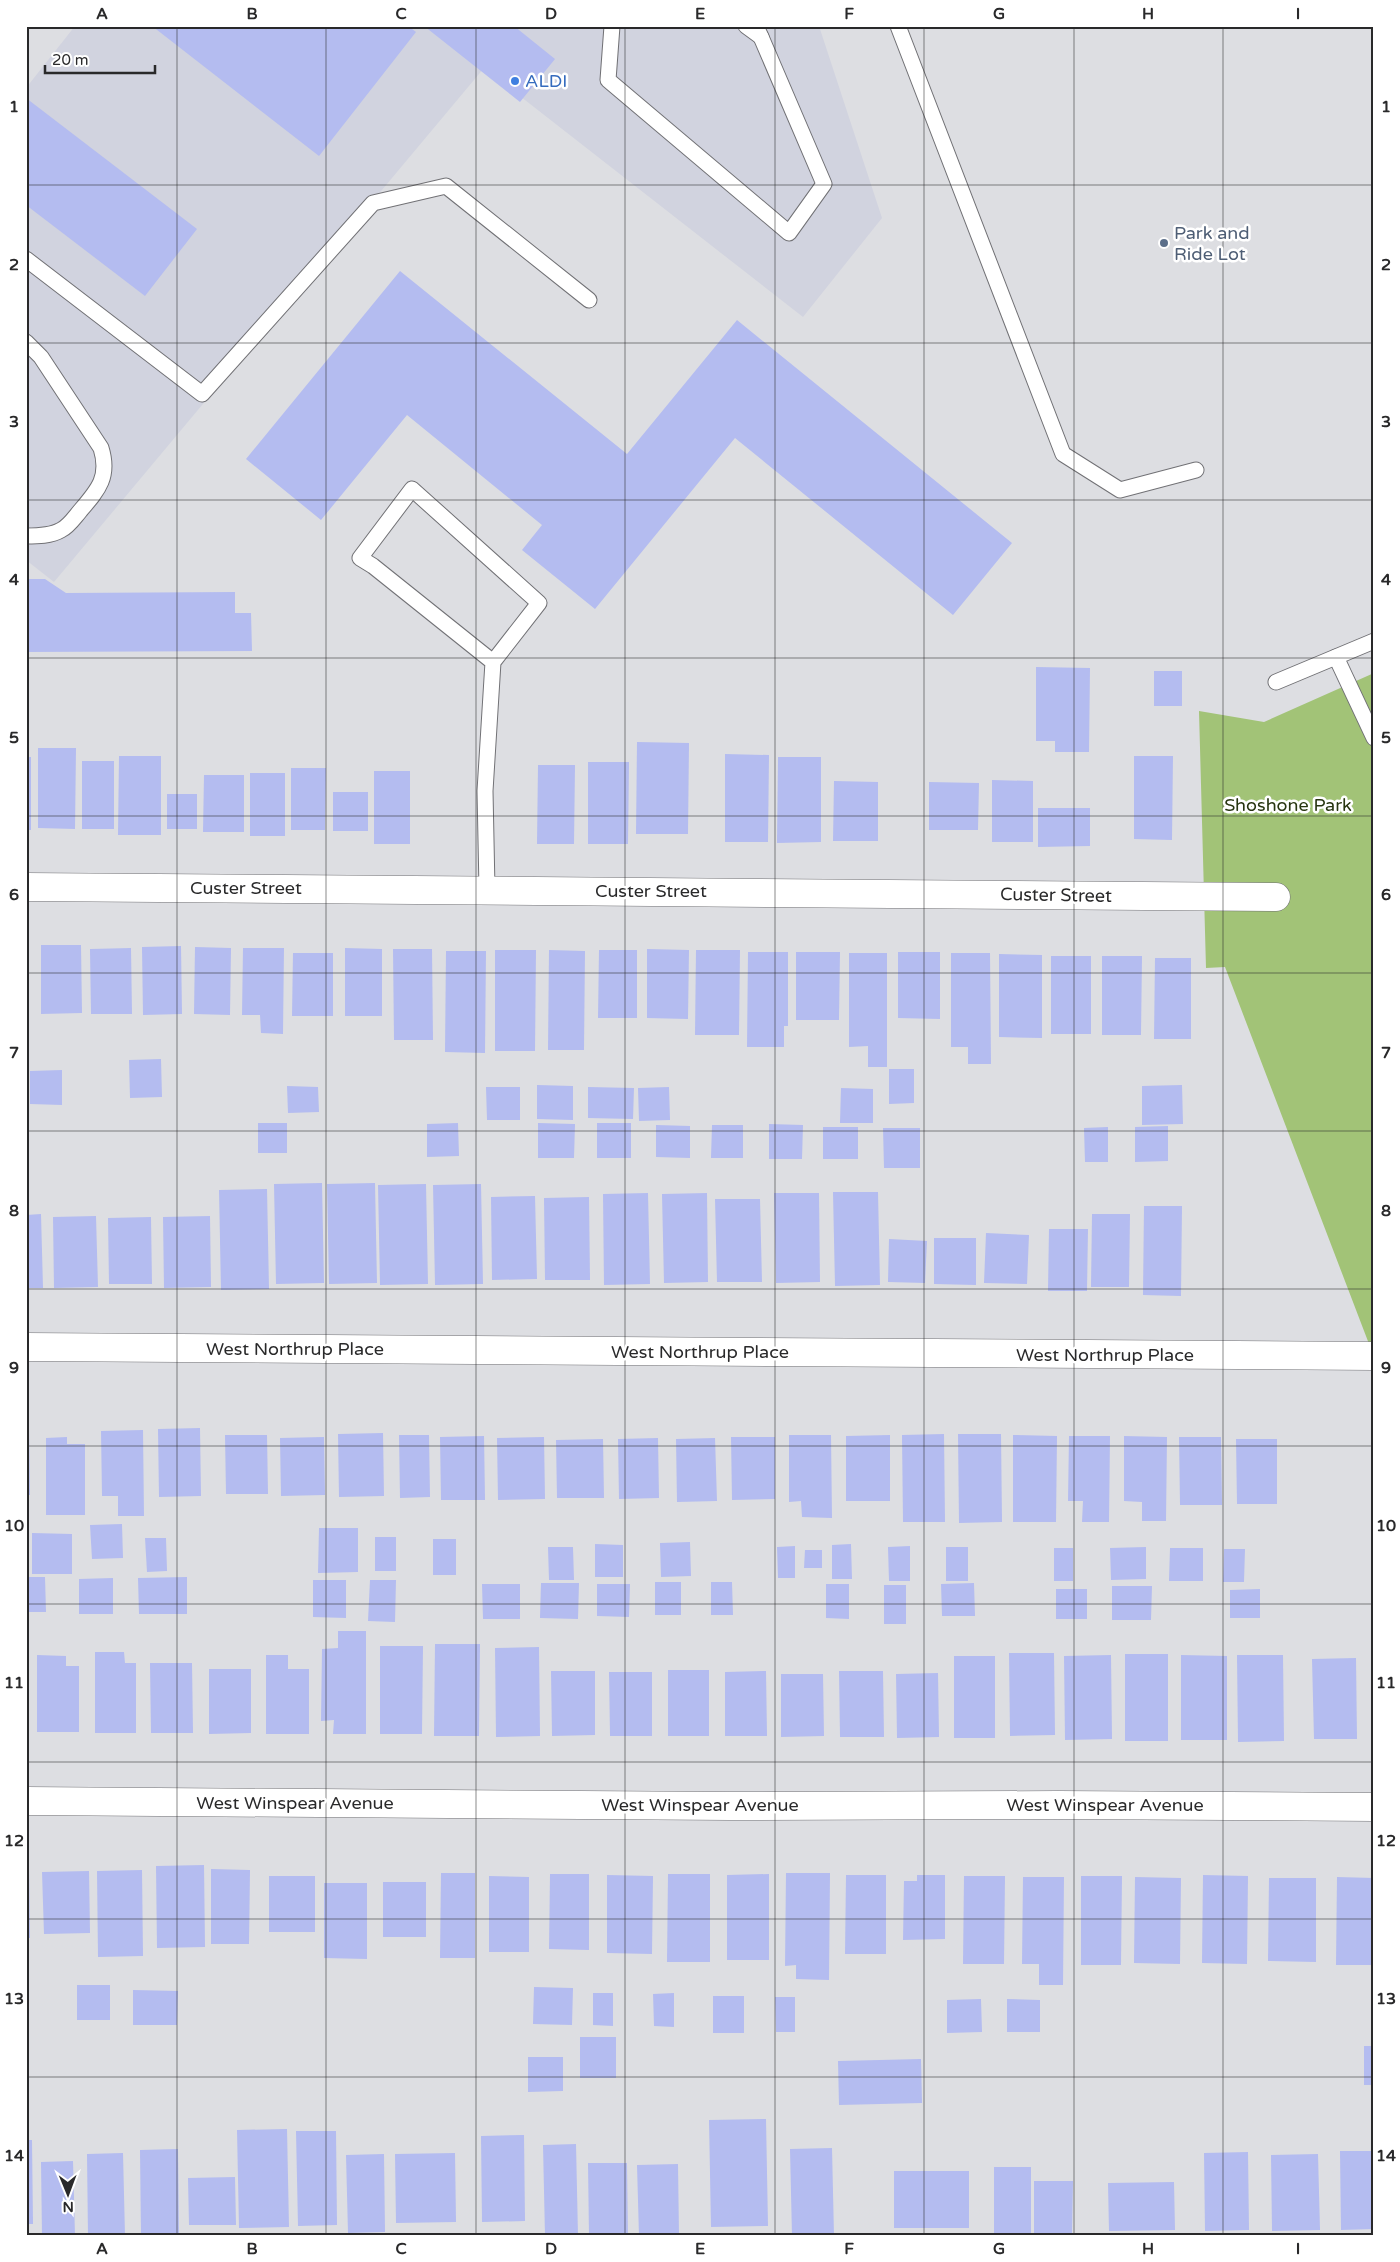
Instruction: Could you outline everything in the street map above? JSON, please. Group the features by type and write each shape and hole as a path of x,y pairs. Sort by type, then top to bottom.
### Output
{"street":[{"name":"Custer Street","path":"26,887 1276,897"},
{"name":"West Northrup Place","path":"26,1347 1374,1356"},
{"name":"West Winspear Avenue","path":"26,1801 729,1806 1058,1805 1374,1807"}],"lane":[{"path":"612,26 608,80 789,233 824,184 758,32 746,26"},
{"path":"898,26 1063,454 1120,490 1196,470"},
{"path":"26,258 202,394 373,203 446,186 589,300"},
{"path":"26,536 46,535 67,526 99,489 104,472 101,448 41,356 29,349"},
{"path":"487,890 485,791 493,662 539,604 412,489 360,558 374,566 493,662"},
{"path":"1276,682 1374,641"},
{"path":"1336,657 1374,738"}],"shaded area":[{"path":"75,26 819,26 882,218 803,317 484,68 54,582 26,560 26,88"}],"green space":[{"name":"Shoshone Park","path":"1374,673 1374,1357 1225,967 1206,968 1199,711 1264,722"}],"building":[{"path":"152,26 408,26 416,32 319,156"},
{"name":"ALDI","path":"424,26 514,26 555,59 520,102"},
{"path":"26,98 197,229 145,296 26,205"},
{"path":"400,271 627,454 737,320 1012,543 953,615 735,438 595,609 522,550 542,525 407,415 321,520 246,459"},
{"path":"26,579 45,579 66,593 235,592 235,613 251,613 252,651 26,652"},
{"path":"1036,667 1090,668 1089,752 1055,752 1055,741 1036,741"},
{"path":"1154,671 1182,671 1182,706 1154,706"},
{"path":"637,742 689,743 688,834 636,834"},
{"path":"38,748 76,748 75,829 38,828"},
{"path":"725,754 769,755 768,842 725,842"},
{"path":"119,756 161,756 161,835 118,835"},
{"path":"1134,756 1173,756 1172,840 1134,839"},
{"path":"26,757 31,757 31,830 26,830"},
{"path":"778,757 821,757 821,842 777,843"},
{"path":"82,761 114,761 114,829 82,829"},
{"path":"588,762 629,762 628,844 588,844"},
{"path":"538,765 575,765 574,844 537,844"},
{"path":"291,768 326,768 325,830 291,830"},
{"path":"374,771 410,771 410,844 374,844"},
{"path":"250,773 285,773 285,836 250,836"},
{"path":"204,775 244,775 244,832 203,832"},
{"path":"992,780 1033,781 1033,842 992,842"},
{"path":"834,781 878,782 878,841 833,841"},
{"path":"929,782 979,783 978,830 929,830"},
{"path":"333,792 368,792 368,831 333,831"},
{"path":"167,794 197,794 197,829 167,829"},
{"path":"1038,808 1090,808 1090,846 1038,847"},
{"path":"26,944 29,944 29,1050 26,1050"},
{"path":"41,945 81,945 82,1013 41,1014"},
{"path":"181,946 182,1014 143,1015 142,947"},
{"path":"195,947 231,948 230,1015 194,1014"},
{"path":"131,948 132,1014 91,1014 90,949"},
{"path":"243,948 284,948 283,1034 261,1033 260,1015 242,1015"},
{"path":"345,948 382,949 382,1016 345,1016"},
{"path":"393,949 432,949 433,1040 394,1040"},
{"path":"647,949 689,950 688,1019 647,1018"},
{"path":"495,950 536,950 535,1051 495,1051"},
{"path":"549,950 585,951 584,1050 548,1050"},
{"path":"599,950 637,950 637,1018 598,1018"},
{"path":"696,950 740,950 739,1035 695,1035"},
{"path":"446,951 486,951 485,1053 445,1052"},
{"path":"748,952 788,952 788,1026 784,1026 784,1047 747,1047"},
{"path":"796,952 840,952 839,1020 796,1020"},
{"path":"898,952 940,952 940,1019 898,1018"},
{"path":"293,953 333,953 333,1016 292,1016"},
{"path":"849,953 887,953 887,1067 868,1067 868,1046 849,1047"},
{"path":"951,953 990,953 991,1064 968,1064 968,1047 951,1047"},
{"path":"999,954 1042,955 1042,1038 999,1037"},
{"path":"1051,956 1091,956 1091,1034 1051,1034"},
{"path":"1102,956 1142,956 1141,1035 1102,1035"},
{"path":"1155,958 1191,958 1191,1039 1154,1039"},
{"path":"161,1059 162,1097 130,1098 129,1060"},
{"path":"889,1069 914,1069 914,1103 889,1104"},
{"path":"62,1070 62,1105 30,1104 30,1071"},
{"path":"537,1085 573,1086 573,1120 537,1119"},
{"path":"1182,1085 1183,1124 1142,1125 1142,1086"},
{"path":"287,1086 318,1087 319,1112 288,1113"},
{"path":"486,1087 520,1087 520,1120 487,1120"},
{"path":"588,1087 634,1088 633,1119 588,1118"},
{"path":"669,1087 670,1120 639,1121 638,1088"},
{"path":"841,1088 873,1089 873,1123 840,1123"},
{"path":"258,1123 287,1123 287,1153 258,1153"},
{"path":"458,1123 459,1156 427,1157 427,1124"},
{"path":"538,1123 575,1124 574,1158 538,1158"},
{"path":"597,1123 631,1123 631,1158 597,1158"},
{"path":"769,1124 803,1125 802,1159 769,1159"},
{"path":"656,1125 690,1126 690,1158 656,1157"},
{"path":"712,1125 743,1125 743,1158 711,1158"},
{"path":"1168,1126 1168,1161 1135,1162 1135,1127"},
{"path":"823,1127 858,1127 858,1159 823,1159"},
{"path":"1108,1127 1108,1162 1085,1162 1084,1128"},
{"path":"883,1128 920,1128 920,1168 884,1168"},
{"path":"322,1183 324,1283 276,1284 274,1184"},
{"path":"375,1183 377,1283 329,1284 327,1184"},
{"path":"426,1184 428,1284 380,1285 378,1185"},
{"path":"481,1184 483,1284 435,1285 433,1185"},
{"path":"267,1189 269,1289 221,1290 219,1190"},
{"path":"833,1192 878,1192 880,1285 835,1286"},
{"path":"648,1193 650,1284 604,1285 603,1194"},
{"path":"707,1193 708,1282 664,1283 662,1194"},
{"path":"774,1193 819,1193 820,1282 776,1283"},
{"path":"535,1196 537,1279 492,1280 491,1197"},
{"path":"589,1197 590,1280 545,1280 544,1198"},
{"path":"715,1199 760,1199 762,1282 717,1282"},
{"path":"1144,1206 1182,1206 1181,1296 1143,1295"},
{"path":"41,1214 43,1288 26,1288 26,1215"},
{"path":"1092,1214 1130,1214 1129,1287 1091,1287"},
{"path":"96,1216 98,1287 54,1288 53,1217"},
{"path":"210,1216 211,1287 164,1288 163,1217"},
{"path":"151,1217 152,1284 109,1284 108,1218"},
{"path":"1049,1229 1088,1229 1087,1291 1048,1291"},
{"path":"986,1233 1029,1235 1027,1284 984,1283"},
{"path":"934,1238 976,1238 976,1285 934,1284"},
{"path":"889,1239 927,1241 925,1283 888,1282"},
{"path":"26,1428 29,1428 30,1495 26,1495"},
{"path":"200,1428 201,1496 159,1497 158,1429"},
{"path":"143,1430 144,1516 118,1516 118,1496 102,1496 101,1431"},
{"path":"383,1433 384,1496 339,1497 338,1434"},
{"path":"944,1434 945,1522 903,1522 902,1435"},
{"path":"958,1434 1001,1434 1002,1522 959,1523"},
{"path":"225,1435 267,1435 268,1494 226,1494"},
{"path":"399,1435 429,1435 430,1497 400,1498"},
{"path":"789,1435 831,1435 832,1518 802,1517 801,1501 789,1502"},
{"path":"890,1435 890,1501 846,1501 846,1436"},
{"path":"1013,1435 1057,1436 1056,1522 1013,1522"},
{"path":"484,1436 485,1500 441,1500 440,1437"},
{"path":"1069,1436 1110,1436 1109,1522 1082,1522 1083,1501 1068,1501"},
{"path":"1124,1436 1167,1437 1166,1521 1142,1521 1142,1502 1124,1501"},
{"path":"67,1437 67,1444 85,1444 85,1515 46,1515 46,1438"},
{"path":"324,1437 325,1495 281,1496 280,1438"},
{"path":"544,1437 545,1499 498,1500 497,1438"},
{"path":"731,1437 775,1437 775,1499 732,1500"},
{"path":"1179,1437 1221,1437 1222,1505 1180,1505"},
{"path":"658,1438 659,1498 619,1499 618,1439"},
{"path":"715,1438 717,1501 677,1502 676,1439"},
{"path":"603,1439 604,1498 557,1498 556,1440"},
{"path":"1236,1439 1277,1439 1277,1504 1237,1504"},
{"path":"122,1524 123,1558 92,1559 90,1525"},
{"path":"319,1528 358,1528 358,1572 318,1573"},
{"path":"32,1533 72,1534 72,1574 32,1574"},
{"path":"375,1537 396,1537 396,1571 375,1571"},
{"path":"145,1538 166,1538 167,1571 147,1572"},
{"path":"433,1539 456,1539 456,1575 433,1575"},
{"path":"690,1542 691,1576 661,1577 660,1543"},
{"path":"595,1544 623,1545 623,1577 595,1577"},
{"path":"851,1544 852,1579 832,1579 832,1545"},
{"path":"795,1546 795,1578 778,1578 777,1547"},
{"path":"910,1546 910,1581 889,1581 888,1547"},
{"path":"548,1547 573,1547 574,1580 549,1580"},
{"path":"946,1547 968,1547 968,1581 946,1581"},
{"path":"1146,1547 1146,1579 1111,1580 1110,1548"},
{"path":"1054,1548 1073,1548 1073,1581 1054,1581"},
{"path":"1170,1548 1203,1548 1203,1581 1169,1581"},
{"path":"1224,1549 1245,1549 1244,1582 1223,1582"},
{"path":"805,1550 822,1550 822,1568 804,1568"},
{"path":"26,1577 45,1577 46,1612 26,1612"},
{"path":"187,1577 187,1614 139,1614 138,1578"},
{"path":"113,1578 113,1614 79,1614 79,1579"},
{"path":"313,1580 346,1580 346,1618 313,1617"},
{"path":"370,1580 396,1580 395,1622 368,1621"},
{"path":"655,1582 681,1582 681,1615 655,1615"},
{"path":"711,1582 732,1582 733,1615 711,1615"},
{"path":"541,1583 579,1583 578,1619 540,1618"},
{"path":"974,1583 975,1616 942,1616 941,1584"},
{"path":"482,1584 520,1584 520,1619 483,1619"},
{"path":"597,1584 630,1584 629,1617 597,1616"},
{"path":"826,1584 849,1584 849,1619 826,1618"},
{"path":"884,1585 906,1585 906,1624 884,1624"},
{"path":"1112,1586 1152,1586 1151,1620 1112,1620"},
{"path":"1056,1589 1087,1589 1087,1619 1056,1619"},
{"path":"1260,1589 1260,1618 1230,1618 1230,1590"},
{"path":"338,1631 366,1631 366,1734 333,1734 334,1720 321,1721 322,1649 338,1648"},
{"path":"435,1644 480,1644 479,1736 434,1736"},
{"path":"380,1646 423,1646 422,1734 380,1734"},
{"path":"539,1647 540,1736 496,1737 495,1648"},
{"path":"95,1652 124,1652 125,1663 136,1663 136,1733 95,1733"},
{"path":"1009,1653 1054,1653 1055,1735 1010,1736"},
{"path":"1125,1654 1168,1654 1168,1741 1125,1741"},
{"path":"37,1655 66,1656 66,1666 79,1666 79,1732 37,1732"},
{"path":"266,1655 288,1655 288,1669 309,1669 309,1734 266,1734"},
{"path":"1111,1655 1112,1739 1065,1740 1064,1656"},
{"path":"1181,1655 1227,1656 1227,1740 1181,1740"},
{"path":"1237,1655 1283,1655 1284,1741 1238,1742"},
{"path":"954,1656 995,1656 995,1738 954,1738"},
{"path":"1356,1658 1357,1739 1314,1739 1312,1659"},
{"path":"150,1663 192,1663 193,1733 151,1733"},
{"path":"209,1669 251,1669 251,1733 209,1734"},
{"path":"668,1670 709,1670 709,1736 668,1736"},
{"path":"551,1671 595,1671 595,1735 552,1736"},
{"path":"766,1671 767,1736 725,1736 725,1672"},
{"path":"839,1671 883,1671 884,1737 840,1737"},
{"path":"609,1672 652,1672 652,1736 610,1736"},
{"path":"938,1673 939,1737 897,1738 896,1674"},
{"path":"781,1674 823,1674 824,1736 781,1737"},
{"path":"204,1865 205,1947 157,1948 156,1866"},
{"path":"26,1868 29,1868 30,1938 26,1938"},
{"path":"211,1869 250,1870 249,1944 211,1944"},
{"path":"142,1870 143,1956 98,1957 97,1871"},
{"path":"89,1871 90,1933 44,1934 42,1872"},
{"path":"441,1873 475,1873 475,1958 440,1958"},
{"path":"786,1873 830,1873 829,1980 796,1979 796,1965 785,1966"},
{"path":"550,1874 589,1874 589,1950 549,1949"},
{"path":"668,1874 710,1874 710,1962 667,1962"},
{"path":"769,1874 769,1960 727,1960 727,1875"},
{"path":"607,1875 653,1876 652,1954 607,1953"},
{"path":"846,1875 886,1875 886,1954 845,1954"},
{"path":"917,1875 945,1875 945,1939 903,1940 904,1881 917,1881"},
{"path":"1203,1875 1248,1876 1247,1964 1202,1963"},
{"path":"269,1876 315,1876 315,1932 269,1932"},
{"path":"489,1876 529,1877 529,1952 489,1952"},
{"path":"964,1876 1005,1876 1004,1964 963,1964"},
{"path":"1081,1876 1122,1876 1121,1965 1081,1965"},
{"path":"1023,1877 1064,1877 1063,1985 1039,1985 1039,1964 1022,1964"},
{"path":"1135,1877 1181,1878 1180,1964 1134,1963"},
{"path":"1337,1877 1374,1878 1374,1965 1336,1965"},
{"path":"1269,1878 1316,1878 1316,1962 1268,1961"},
{"path":"383,1882 426,1882 426,1937 383,1937"},
{"path":"324,1883 367,1883 367,1959 324,1958"},
{"path":"77,1985 110,1985 110,2020 77,2020"},
{"path":"534,1987 573,1988 572,2025 533,2024"},
{"path":"133,1990 178,1991 177,2025 133,2025"},
{"path":"593,1993 613,1993 613,2026 593,2025"},
{"path":"674,1993 674,2027 654,2026 653,1994"},
{"path":"713,1996 744,1996 744,2033 713,2033"},
{"path":"775,1997 795,1997 795,2032 776,2032"},
{"path":"981,1999 982,2032 947,2033 947,2000"},
{"path":"1007,1999 1040,2000 1040,2032 1007,2032"},
{"path":"580,2037 616,2037 616,2078 580,2078"},
{"path":"1364,2046 1374,2046 1374,2085 1364,2085"},
{"path":"528,2057 563,2057 563,2091 528,2092"},
{"path":"921,2059 922,2103 839,2105 838,2061"},
{"path":"766,2119 768,2226 711,2227 709,2120"},
{"path":"287,2129 289,2227 239,2228 237,2130"},
{"path":"296,2131 336,2131 337,2225 298,2226"},
{"path":"524,2135 525,2221 482,2222 481,2136"},
{"path":"26,2140 32,2140 33,2224 26,2224"},
{"path":"576,2144 578,2236 545,2236 543,2145"},
{"path":"832,2148 834,2236 792,2236 790,2149"},
{"path":"178,2149 179,2235 141,2236 140,2150"},
{"path":"1340,2151 1374,2151 1374,2229 1341,2230"},
{"path":"1248,2152 1249,2230 1205,2231 1204,2153"},
{"path":"123,2153 125,2236 88,2236 87,2154"},
{"path":"455,2153 456,2222 396,2223 395,2154"},
{"path":"384,2154 385,2232 348,2233 346,2155"},
{"path":"1318,2154 1320,2230 1272,2231 1271,2155"},
{"path":"73,2161 75,2236 42,2236 41,2162"},
{"path":"588,2163 627,2163 628,2236 589,2236"},
{"path":"678,2164 679,2236 639,2236 637,2165"},
{"path":"994,2167 1031,2167 1031,2236 994,2236"},
{"path":"894,2171 969,2171 969,2228 894,2228"},
{"path":"235,2177 236,2225 189,2225 188,2178"},
{"path":"1034,2181 1073,2181 1072,2236 1034,2236"},
{"path":"1174,2182 1175,2230 1109,2231 1108,2183"}],"place":[{"name":"ALDI","path":"515,81"},
{"name":"Park and Ride Lot","path":"1164,243"}]}
